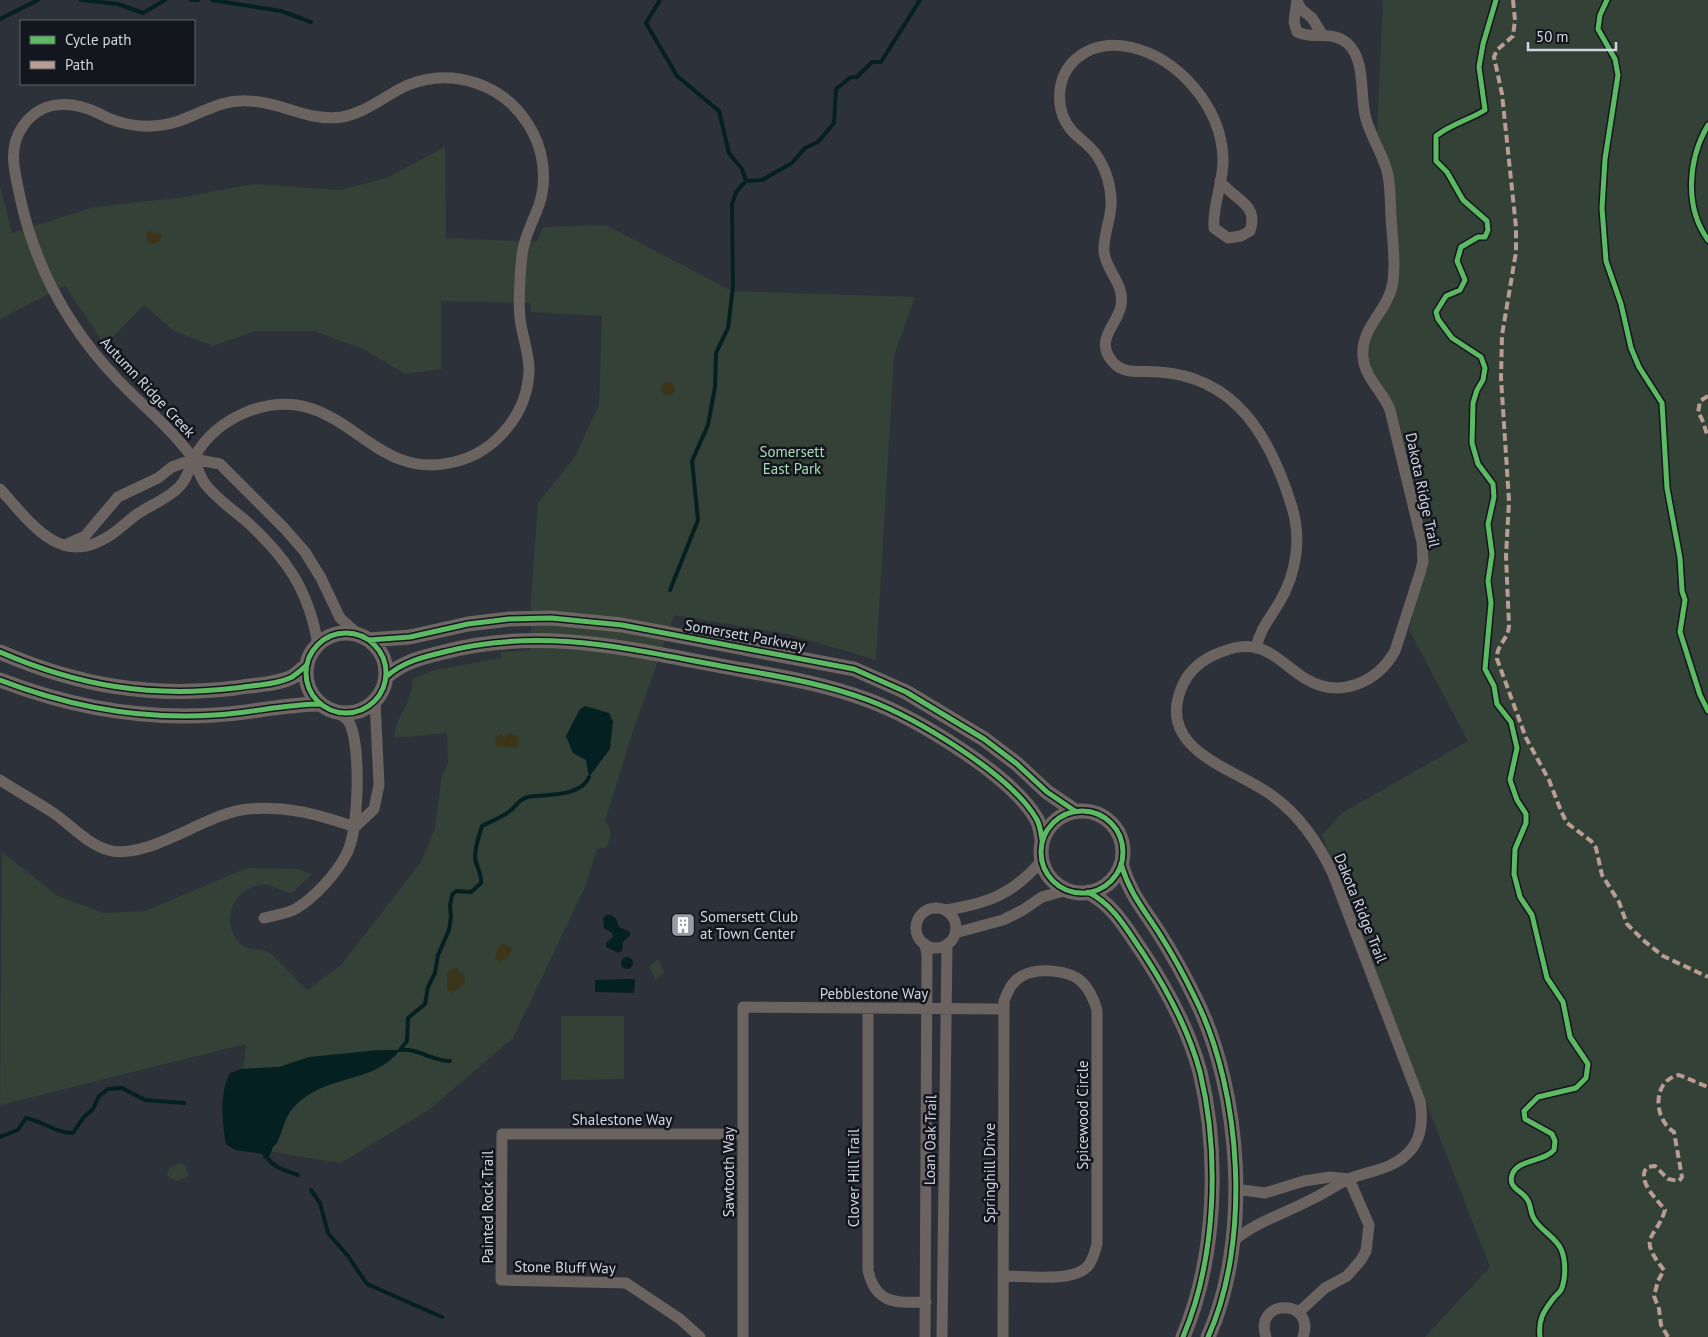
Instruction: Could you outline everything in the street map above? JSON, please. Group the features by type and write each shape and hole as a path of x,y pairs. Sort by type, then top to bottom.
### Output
{"main road":[{"name":"Somersett Parkway","path":"364,637 410,637 468,624 501,620 551,618 622,625 854,670 906,692 984,739 1017,764 1047,792 1075,811"},
{"path":"0,652 35,667 98,685 144,691 202,692 255,685 291,677 307,665 318,645 337,634 364,637 383,656 386,677 382,690 375,701 357,711 336,711 321,704 300,704 216,715 142,716 88,708 41,695 0,680"},
{"path":"386,677 416,659 464,646 514,639 555,639 602,643 826,686 896,712 955,745 1027,806 1038,820 1042,840 1042,860 1051,878 1068,890 1088,892 1102,899 1116,914 1150,965 1188,1039 1199,1072 1206,1109 1211,1153 1211,1202 1208,1250 1200,1290 1183,1337"},
{"path":"307,665 309,686 321,704"},
{"path":"1042,840 1055,821 1075,811 1089,811 1102,816 1113,825 1120,837 1123,850 1121,864 1108,883 1088,892"},
{"path":"1121,864 1133,896 1159,933 1197,1001 1211,1036 1226,1090 1234,1159 1235,1189 1232,1242 1226,1285 1208,1337"}],"street":[{"name":"Dakota Ridge Trail","path":"1232,1242 1246,1230 1302,1205 1349,1179 1397,1162 1409,1153 1421,1129 1420,1100 1333,874 1318,845 1298,819 1274,797 1195,750 1184,736 1178,718 1177,703 1180,690 1187,676 1196,666 1229,648 1256,648 1269,653 1306,678 1320,685 1344,688 1367,681 1384,668 1395,652 1423,562 1422,542 1390,410 1384,396 1369,376 1363,357 1366,333 1388,300 1393,281 1388,174 1366,118 1356,55 1345,41 1322,34 1304,36 1297,32 1294,22 1297,1"},
{"name":"Dakota Ridge Trail","path":"1297,1 1300,9 1312,18 1322,34"},
{"path":"1220,181 1227,190 1249,207 1252,213 1254,219 1250,231 1241,236 1228,238 1214,228 1213,215 1218,199 1220,181 1223,157 1218,132 1200,95 1176,68 1144,50 1110,45 1085,52 1074,61 1062,81 1060,98 1063,114 1074,132 1096,154 1104,168 1111,195 1104,252 1108,267 1120,287 1122,298 1120,310 1107,332 1105,344 1109,356 1123,370 1179,374 1212,386 1228,396 1244,410 1257,427 1292,506 1296,527 1294,566 1288,586 1262,627 1256,648"},
{"name":"Autumn Ridge Creek","path":"62,546 86,547 109,536 138,513 182,486 194,459 210,436 237,416 262,408 289,405 313,409 334,416 375,448 406,462 442,464 470,457 485,448 503,433 517,413 525,392 528,361 520,314 522,255 526,235 542,194 542,161 536,138 525,118 502,96 481,84 449,78 427,79 406,86 359,112 328,118 303,115 262,102 233,101 210,106 175,122 148,126 120,123 82,106 71,104 48,106 36,112 19,131 14,144 13,159 22,205 37,255 56,296 76,329 100,361 174,435 194,459 203,483 258,532 282,558 300,584 311,614 318,645"},
{"path":"0,489 41,534 62,546 85,536 118,497 158,478 172,466 194,459"},
{"name":"Autumn Ridge Creek","path":"194,459 220,464 284,528 305,552 321,578 340,618 364,637"},
{"path":"355,827 374,809 379,786 375,701"},
{"path":"264,918 296,910 311,897 345,857 355,827 356,749 350,724 336,711"},
{"path":"0,780 52,812 96,845 120,852 144,848 218,816 261,808 302,811 355,827"},
{"path":"945,910 972,905 1017,887 1042,860"},
{"path":"955,932 953,918 945,910 939,908 929,909 918,918 916,930 918,937 925,944 936,948 946,944 955,932 1003,920 1042,898 1068,890"},
{"name":"Loan Oak Trail","path":"925,944 927,1008 926,1337"},
{"name":"Loan Oak Trail","path":"942,1337 946,944"},
{"name":"Spicewood Circle","path":"1004,1009 1008,990 1023,975 1054,971 1082,981 1093,996 1097,1010 1097,1244 1089,1265 1080,1272 1068,1277 1004,1276"},
{"name":"Pebblestone Way","path":"743,1007 1004,1009"},
{"name":"Sawtooth Way","path":"743,1007 744,1337"},
{"name":"Clover Hill Trail","path":"868,1009 868,1270 870,1281 877,1292 886,1298 897,1302 926,1302"},
{"name":"Springhill Drive","path":"1003,1337 1004,1009"},
{"name":"Shalestone Way","path":"502,1134 742,1134"},
{"name":"Painted Rock Trail","path":"501,1280 502,1134"},
{"name":"Dakota Ridge Trail","path":"1235,1189 1265,1193 1304,1181 1330,1177 1349,1179"},
{"path":"1299,1312 1325,1288 1347,1276 1366,1251 1369,1225 1349,1179"},
{"name":"Stone Bluff Way","path":"501,1280 626,1282 680,1320 700,1337"},
{"path":"1266,1337 1264,1324 1272,1312 1285,1307 1299,1312 1305,1324 1304,1337"}],"green space":[{"path":"1383,0 1708,0 1708,1337 1425,1337 1490,1267 1322,835 1342,813 1468,741 1409,630 1428,555 1393,407 1373,373 1367,353 1374,329 1395,298 1399,268 1377,135"},
{"name":"Somersett East Park","path":"445,147 446,238 537,242 543,227 606,225 732,291 915,297 894,356 876,660 788,634 674,615 631,737 605,821 611,834 609,841 605,848 597,849 585,887 513,1038 430,1109 341,1163 235,1146 246,1044 0,1105 2,852 58,896 103,913 145,911 247,868 298,869 312,874 292,893 264,884 250,888 236,900 230,916 233,934 242,945 268,952 307,990 341,965 421,862 435,828 442,775 448,764 447,733 394,738 395,730 411,693 412,679 435,670 501,658 501,652 531,650 531,599 538,503 574,458 599,405 602,316 531,312 531,303 441,301 441,369 405,374 365,350 315,331 255,331 213,346 174,331 144,305 105,345 65,286 0,319 0,186 12,233 94,207 184,197 254,184 340,190 386,178"},
{"path":"658,959 664,972 656,980 649,967"},
{"path":"561,1016 624,1016 624,1079 561,1080"},
{"path":"181,1163 186,1167 189,1176 178,1181 169,1178 167,1174 170,1167"}],"sand":[{"path":"151,231 162,235 159,242 153,244 147,242 146,233"},
{"path":"668,382 673,384 675,389 673,394 668,396 663,394 661,389 663,384"},
{"path":"502,733 505,739 509,733 518,736 519,746 511,748 496,746 495,738"},
{"path":"503,944 512,947 506,959 498,961 495,959 498,947"},
{"path":"456,967 459,969 458,976 460,973 464,974 465,983 452,993 447,990 447,973"}],"shaded area":[{"path":"585,706 609,713 613,722 610,749 589,777 586,760 573,753 566,736 580,709"},
{"path":"606,915 613,916 619,927 630,932 630,935 623,942 622,951 619,953 606,947 606,943 613,937 612,933 604,928 603,918"},
{"path":"627,957 633,963 627,969 621,963"},
{"path":"635,979 634,993 595,992 595,980"},
{"path":"379,1050 400,1050 377,1069 334,1083 305,1097 290,1111 277,1143 270,1155 264,1159 262,1154 235,1150 226,1144 223,1127 223,1099 230,1073 242,1069 279,1067 309,1057"}],"waterway":[{"path":"0,19 38,0"},
{"path":"81,0 118,4 143,13 165,0"},
{"path":"191,0 198,0"},
{"path":"212,0 281,11 311,22"},
{"path":"660,0 646,23 677,76 719,111 729,153 742,169 746,181 736,192 732,204 733,287 728,328 716,353 715,387 708,425 692,461 698,520 670,590"},
{"path":"746,181 762,180 792,163 805,148 818,142 834,123 836,89 851,77 857,77 872,62 881,62 920,0"},
{"path":"400,1050 407,1041 408,1018 425,1004 428,987 435,973 438,955 449,930 452,895 456,891 471,892 481,883 481,876 475,857 476,845 482,826 507,813 525,798 571,791 579,788 589,777"},
{"path":"400,1050 413,1051 450,1061"},
{"path":"0,1137 18,1130 26,1118 60,1131 73,1133 83,1118 93,1109 99,1096 108,1089 122,1088 145,1100 184,1103"},
{"path":"267,1157 277,1166 298,1175"},
{"path":"311,1190 320,1203 328,1233 348,1256 367,1284 442,1317"}],"marked path":[{"path":"1513,0 1515,20 1513,36 1497,50 1494,57 1502,94 1516,227 1516,252 1502,335 1501,378 1509,501 1506,556 1509,626 1507,635 1498,650 1497,659 1526,738 1549,780 1561,811 1567,823 1591,841 1596,848 1602,875 1619,902 1627,924 1663,956 1708,977"},
{"path":"1708,396 1700,401 1698,413 1702,418 1708,436"},
{"path":"1668,1337 1661,1325 1659,1309 1654,1296 1658,1281 1664,1270 1651,1250 1650,1244 1651,1238 1665,1210 1649,1190 1644,1178 1644,1172 1647,1167 1655,1166 1668,1179 1679,1181 1682,1177 1674,1132 1667,1126 1659,1110 1660,1092 1664,1084 1670,1078 1679,1075 1708,1087"}],"cycle path":[{"path":"1496,0 1483,44 1479,67 1485,110 1436,136 1436,161 1447,172 1463,200 1487,221 1488,230 1485,237 1478,237 1461,247 1457,261 1465,280 1460,290 1446,296 1436,312 1438,319 1452,338 1481,357 1485,368 1483,380 1477,390 1473,403 1472,443 1478,464 1493,484 1494,497 1488,524 1492,554 1488,581 1491,603 1485,669 1494,686 1497,704 1511,722 1517,748 1510,780 1517,800 1526,814 1526,823 1515,849 1514,874 1520,897 1532,915 1547,978 1563,1002 1570,1037 1588,1064 1586,1078 1576,1088 1538,1097 1524,1111 1525,1119 1552,1134 1555,1141 1554,1150 1544,1157 1519,1166 1511,1179 1513,1186 1527,1199 1536,1222 1555,1240 1564,1258 1565,1275 1563,1286 1542,1316 1540,1337"},
{"path":"1607,0 1600,15 1598,29 1615,59 1618,75 1605,159 1602,208 1606,261 1621,304 1631,348 1639,367 1662,403 1667,488 1680,558 1682,591 1685,600 1680,632 1700,695 1708,711"},
{"path":"1708,125 1696,153 1692,183 1695,213 1700,227 1708,240"},
{"path":"369,640 410,637 468,624 509,619 551,618 622,625 854,669 906,692 984,739 1017,764 1047,792 1075,811"},
{"path":"346,633 361,636 374,645 383,658 386,673 383,688 374,701 361,710 346,713 331,710 318,701 309,688 306,673 309,658 318,645 331,636 346,633"},
{"path":"386,677 399,667 421,658 444,652 514,641 548,641 617,647 813,684 850,694 888,708 960,749 1006,784 1023,801 1037,820 1042,840"},
{"path":"0,652 29,664 86,681 144,690 204,691 272,683 292,677 307,665"},
{"path":"0,680 53,698 106,710 132,713 187,716 215,715 294,705 321,704"},
{"path":"1082,811 1098,814 1111,823 1120,836 1123,852 1120,868 1111,881 1098,890 1082,893 1066,890 1053,881 1044,868 1041,852 1044,836 1053,823 1066,814 1082,811"},
{"path":"1121,864 1137,900 1159,933 1196,1000 1211,1037 1223,1079 1231,1122 1235,1168 1235,1213 1231,1257 1222,1299 1208,1337"},
{"path":"1088,892 1113,911 1152,966 1190,1041 1200,1072 1210,1137 1211,1206 1208,1241 1202,1274 1194,1307 1183,1337"}],"place":[{"name":"Somersett Club at Town Center","path":"683,925"}]}
